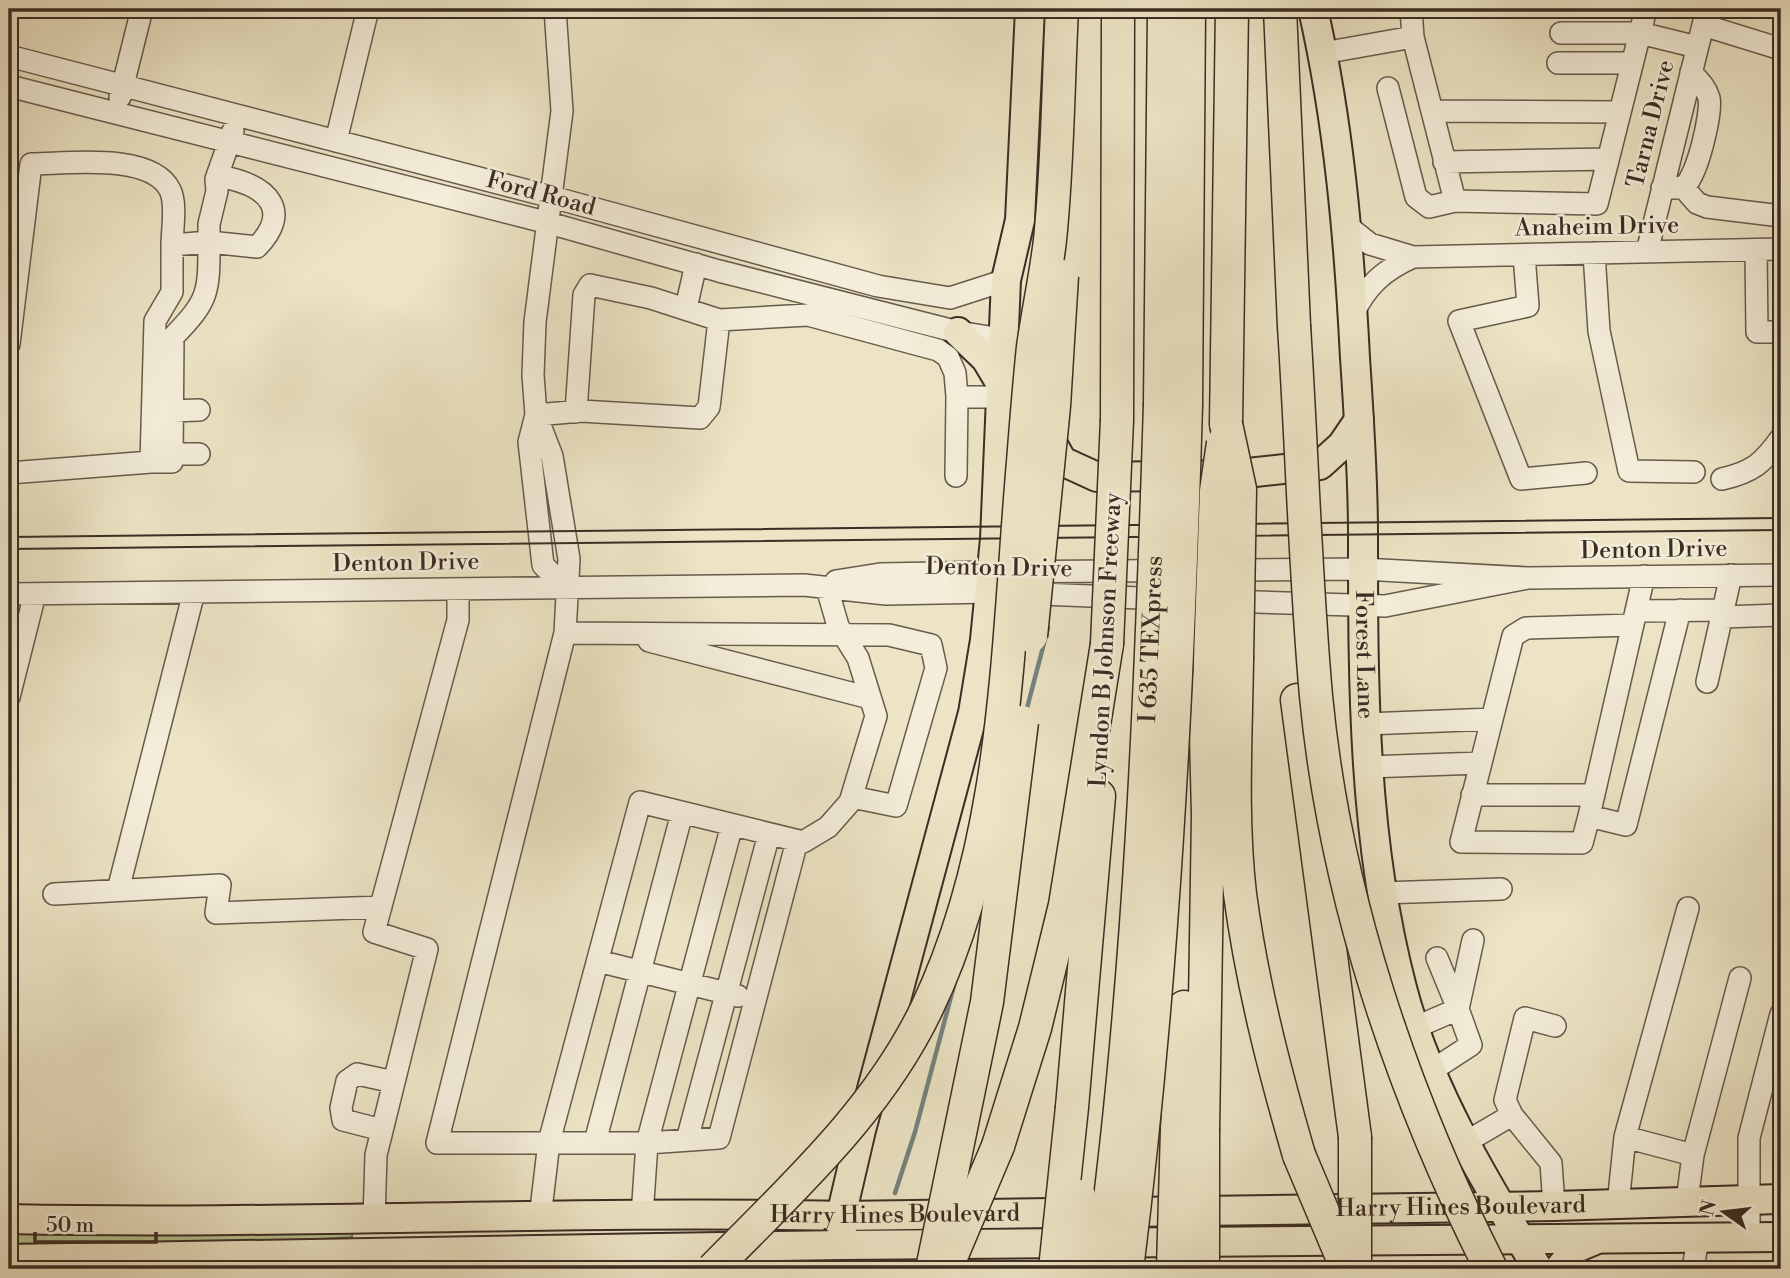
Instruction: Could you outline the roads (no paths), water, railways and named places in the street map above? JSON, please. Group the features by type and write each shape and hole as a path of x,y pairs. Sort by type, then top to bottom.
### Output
{"highway":[{"path":"713,1269 827,1155 908,1043 940,979 969,894 989,803 1004,700 1033,350 1050,240 1062,9"},
{"path":"932,1269 987,1002 1017,773 1054,406 1063,271 1062,9"},
{"name":"Lyndon B Johnson Freeway","path":"1055,1269 1097,829 1107,644 1116,420 1116,9"},
{"name":"I 635 TEXpress","path":"1127,1269 1156,991 1179,657 1164,9"},
{"name":"I 635 TEXpress","path":"1101,1269 1117,1149 1173,404 1189,9"},
{"path":"1172,1269 1190,1129 1208,815 1206,734 1223,659 1240,489 1227,416 1232,9"},
{"path":"1280,9 1294,326 1317,696 1339,837 1356,914 1378,992 1416,1105 1491,1255"},
{"path":"1294,326 1287,555 1292,645 1352,1103 1357,1180 1355,1269"},
{"path":"946,1269 998,1146 1035,1028 1065,905 1107,644"},
{"path":"1223,659 1235,778 1240,893 1259,1006 1299,1155 1348,1269"},
{"path":"1072,1107 1079,1157 1083,1269"},
{"path":"1190,1129 1203,1269"},
{"path":"692,1269 753,1228"}],"main road":[{"path":"843,1245 841,1216 865,1116 974,713 991,582 1006,280 1020,220 1030,9"},
{"name":"Forest Lane","path":"1313,9 1335,125 1353,314 1359,420 1368,767 1382,893 1403,991 1415,1028 1431,1071 1466,1142 1490,1206 1491,1255 1509,1269"},
{"path":"1020,220 1031,258 1040,350 1039,385 1046,436 1062,461 1076,470 1097,477 1229,475 1320,465 1342,445 1359,420"},
{"path":"958,332 986,359 1001,391"},
{"name":"Harry Hines Boulevard","path":"9,1219 208,1222 727,1213 841,1216 1554,1206 1781,1199"},
{"name":"Forest Lane","path":"1490,1206 1521,1241 1538,1269"},
{"path":"539,1252 540,1217"},
{"name":"Harry Hines Boulevard","path":"9,1259 843,1245 1491,1255 1521,1241 1781,1237"},
{"path":"1559,1269 1576,1248 1595,1240"}],"street":[{"path":"117,113 142,9"},
{"path":"336,141 368,9"},
{"path":"555,9 562,111 535,322 533,375 536,415 529,442 543,565 566,587 565,633 437,1143 647,1143 719,1138 797,841"},
{"path":"1411,9 1413,37 1455,201"},
{"path":"1388,88 1416,197 1429,207 1455,201 1597,204 1646,9"},
{"path":"1705,17 1781,49"},
{"name":"Tarna Drive","path":"1647,252 1673,187 1691,72 1705,17"},
{"path":"1561,33 1640,33 1697,47"},
{"path":"1323,53 1413,37"},
{"name":"Ford Road","path":"9,56 552,197 843,276 950,298 1006,280"},
{"path":"1558,63 1632,63"},
{"name":"Ford Road","path":"9,86 117,113 229,146 549,223 958,332 1002,339"},
{"path":"1432,111 1620,112"},
{"path":"172,245 209,242 257,247 270,233 274,220 268,196 258,187 223,185 216,179 237,115"},
{"path":"1444,162 1608,159"},
{"path":"9,344 31,164 135,164 155,173 171,191 172,292 155,321 151,462"},
{"path":"9,473 173,462 173,337 200,310 209,285 209,224 223,185"},
{"path":"1673,187 1697,203 1707,206 1781,216"},
{"name":"Anaheim Drive","path":"1346,225 1370,244 1413,257 1781,250"},
{"path":"1756,250 1757,332 1781,332"},
{"path":"1594,253 1599,331 1629,471 1694,472"},
{"path":"1524,255 1528,306 1459,321 1521,480 1586,473"},
{"name":"Anaheim Drive","path":"1353,314 1363,292 1387,268 1413,257"},
{"path":"686,308 696,264"},
{"path":"837,300 843,276"},
{"path":"576,412 584,295 590,285 686,308 719,320 808,315 938,350 948,357 955,373 957,397 956,476"},
{"path":"808,315 812,293"},
{"path":"875,334 881,312"},
{"path":"536,415 576,412 700,418 709,407 719,320"},
{"path":"1002,339 1017,352 1039,385"},
{"path":"957,397 1001,391"},
{"path":"172,411 199,410"},
{"path":"1722,478 1746,474 1766,459 1781,438"},
{"path":"172,454 199,454"},
{"name":"Denton Drive","path":"9,594 804,585 886,594 991,582 1363,569 1528,578 1781,575"},
{"name":"Denton Drive","path":"804,585 880,575 1362,606 1425,600 1528,578"},
{"path":"1707,682 1731,575"},
{"path":"1644,576 1635,618 1592,805 1582,843 1461,842 1513,636 1526,628 1635,618 1680,610 1781,615"},
{"path":"540,1217 549,1142 640,802 803,842 828,827 852,797 876,716 859,657 843,634 827,587"},
{"path":"374,1220 376,1155 427,949 374,932 457,620 458,589"},
{"path":"118,890 194,592"},
{"path":"9,697 35,594"},
{"path":"1472,795 1592,805 1626,825 1680,610"},
{"path":"565,633 889,635 930,645 936,667 896,806 852,797"},
{"path":"616,633 870,698"},
{"path":"1366,724 1492,719"},
{"path":"1368,767 1480,763"},
{"path":"595,1142 682,813"},
{"path":"642,1216 647,1143 732,825"},
{"path":"687,1140 769,834"},
{"path":"54,894 220,886 216,913 382,907"},
{"path":"1382,893 1501,890"},
{"path":"1618,1204 1625,1138 1688,908"},
{"path":"1458,1009 1473,940"},
{"path":"1431,1071 1471,1045 1437,958"},
{"path":"598,961 755,1000"},
{"path":"1687,1201 1693,1154 1740,978"},
{"path":"1415,1028 1458,1009"},
{"path":"1748,1237 1749,1138 1781,1014"},
{"path":"1554,1206 1551,1163 1512,1115 1505,1100 1525,1018 1555,1026"},
{"path":"382,1130 343,1120 341,1108 347,1081 358,1074 394,1083"},
{"path":"1466,1142 1512,1115"},
{"path":"1625,1138 1693,1154"},
{"path":"1693,1269 1698,1238"}],"waterway":[{"path":"1026,712 1048,628"},
{"path":"895,1193 915,1132 956,978"}],"tram line":[{"path":"9,537 1781,518"},
{"path":"9,549 1781,530"}]}
